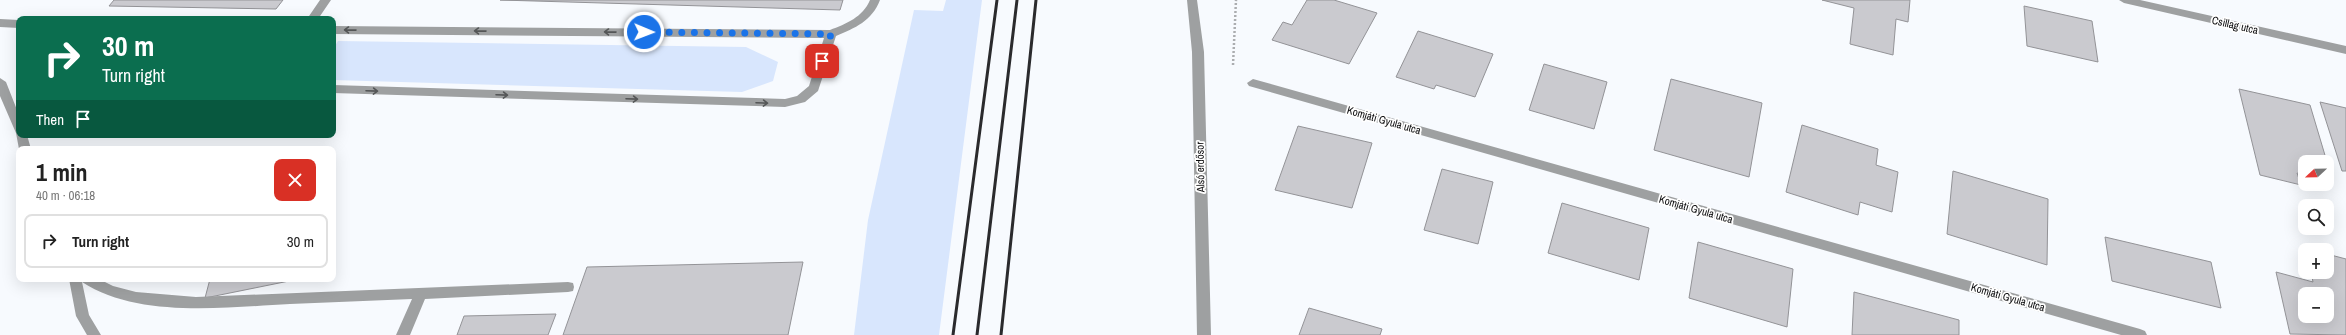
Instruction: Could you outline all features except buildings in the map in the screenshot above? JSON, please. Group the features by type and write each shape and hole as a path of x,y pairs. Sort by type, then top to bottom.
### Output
{"street":[{"path":"314,16 326,0"},
{"path":"336,30 831,34 859,22 873,7 875,0"},
{"name":"Alsó erdősor","path":"1192,0 1198,52 1204,335"},
{"name":"Csillag utca","path":"2124,0 2346,50"},
{"path":"0,23 16,24"},
{"path":"336,89 785,104 801,99 814,88 831,34"},
{"path":"0,82 16,122"},
{"name":"Komjáti Gyula utca","path":"1253,83 2140,335"},
{"path":"76,282 83,316 94,335"},
{"path":"92,282 101,288 137,297 188,302 420,295 568,287"},
{"path":"403,335 420,295"}],"path":[{"path":"1233,69 1236,0"}],"shaded area":[{"path":"946,0 982,0 939,335 854,335 868,220 914,10 943,11"},
{"path":"338,41 746,47 778,62 773,81 742,92 336,80 336,44"}],"railway":[{"path":"953,335 997,0"},
{"path":"977,335 1017,0"},
{"path":"1001,335 1036,0"}],"route":[{"path":"644,32 831,34 822,61"}]}
